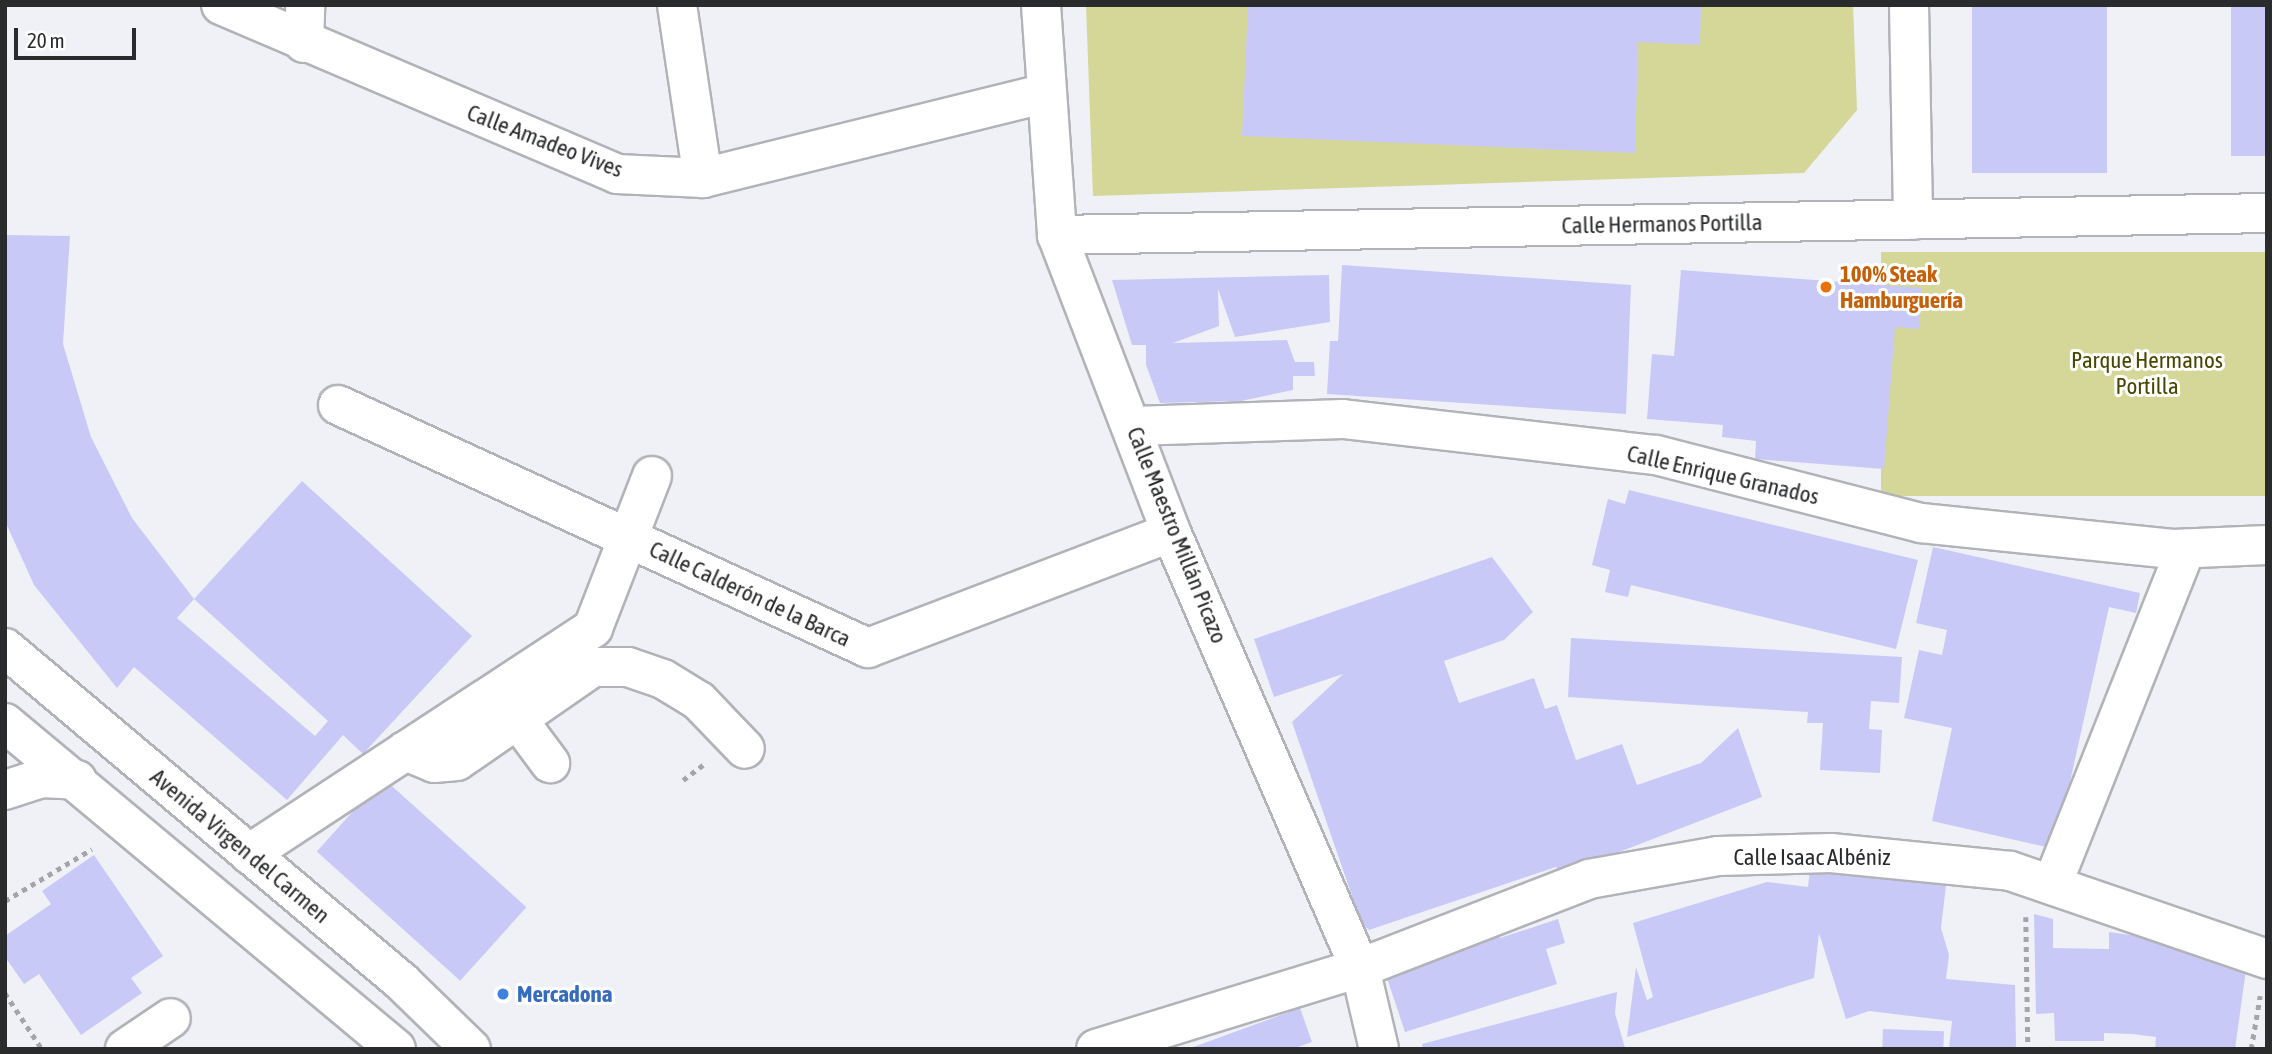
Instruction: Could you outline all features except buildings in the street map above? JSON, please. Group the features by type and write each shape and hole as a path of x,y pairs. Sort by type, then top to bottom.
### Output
{"street":[{"name":"Calle Amadeo Vives","path":"221,5 304,43 617,174 703,178 1046,93"},
{"path":"304,43 305,5"},
{"path":"677,5 703,178"},
{"name":"Calle Maestro Millán Picazo","path":"1041,5 1057,235 1134,426 1171,532 1360,968 1379,1049"},
{"path":"1909,5 1913,219"},
{"name":"Calle Hermanos Portilla","path":"1057,235 2267,213"},
{"name":"Calle Calderón de la Barca","path":"338,405 868,648 1171,532"},
{"name":"Calle Enrique Granados","path":"1134,426 1343,419 1656,455 1921,523 2186,548 2267,545"},
{"path":"249,854 593,628 652,476"},
{"path":"2043,881 2186,548"},
{"name":"Avenida Virgen del Carmen","path":"5,648 402,982 471,1049"},
{"path":"405,751 435,763 457,761 593,667 628,667 663,679 699,701 745,750"},
{"path":"5,704 5,763"},
{"path":"518,720 550,763"},
{"path":"6,723 396,1049"},
{"path":"5,790 41,778 77,780"},
{"name":"Calle Isaac Albéniz","path":"1096,1049 1360,968 1589,879 1718,856 1892,857 2043,881 2265,974"},
{"path":"125,1049 171,1018"}],"path":[{"path":"2028,1049 2025,922 2043,881"},
{"path":"2251,1049 2265,974"},
{"path":"5,993 42,1049"}],"green space":[{"path":"1086,5 1853,5 1857,110 1804,173 1093,196"},
{"name":"Parque Hermanos Portilla","path":"1881,252 2267,252 2267,496 1881,496"}],"place":[{"name":"100% Steak Hamburguería","path":"1826,287"},
{"name":"Mercadona","path":"503,994"}]}
